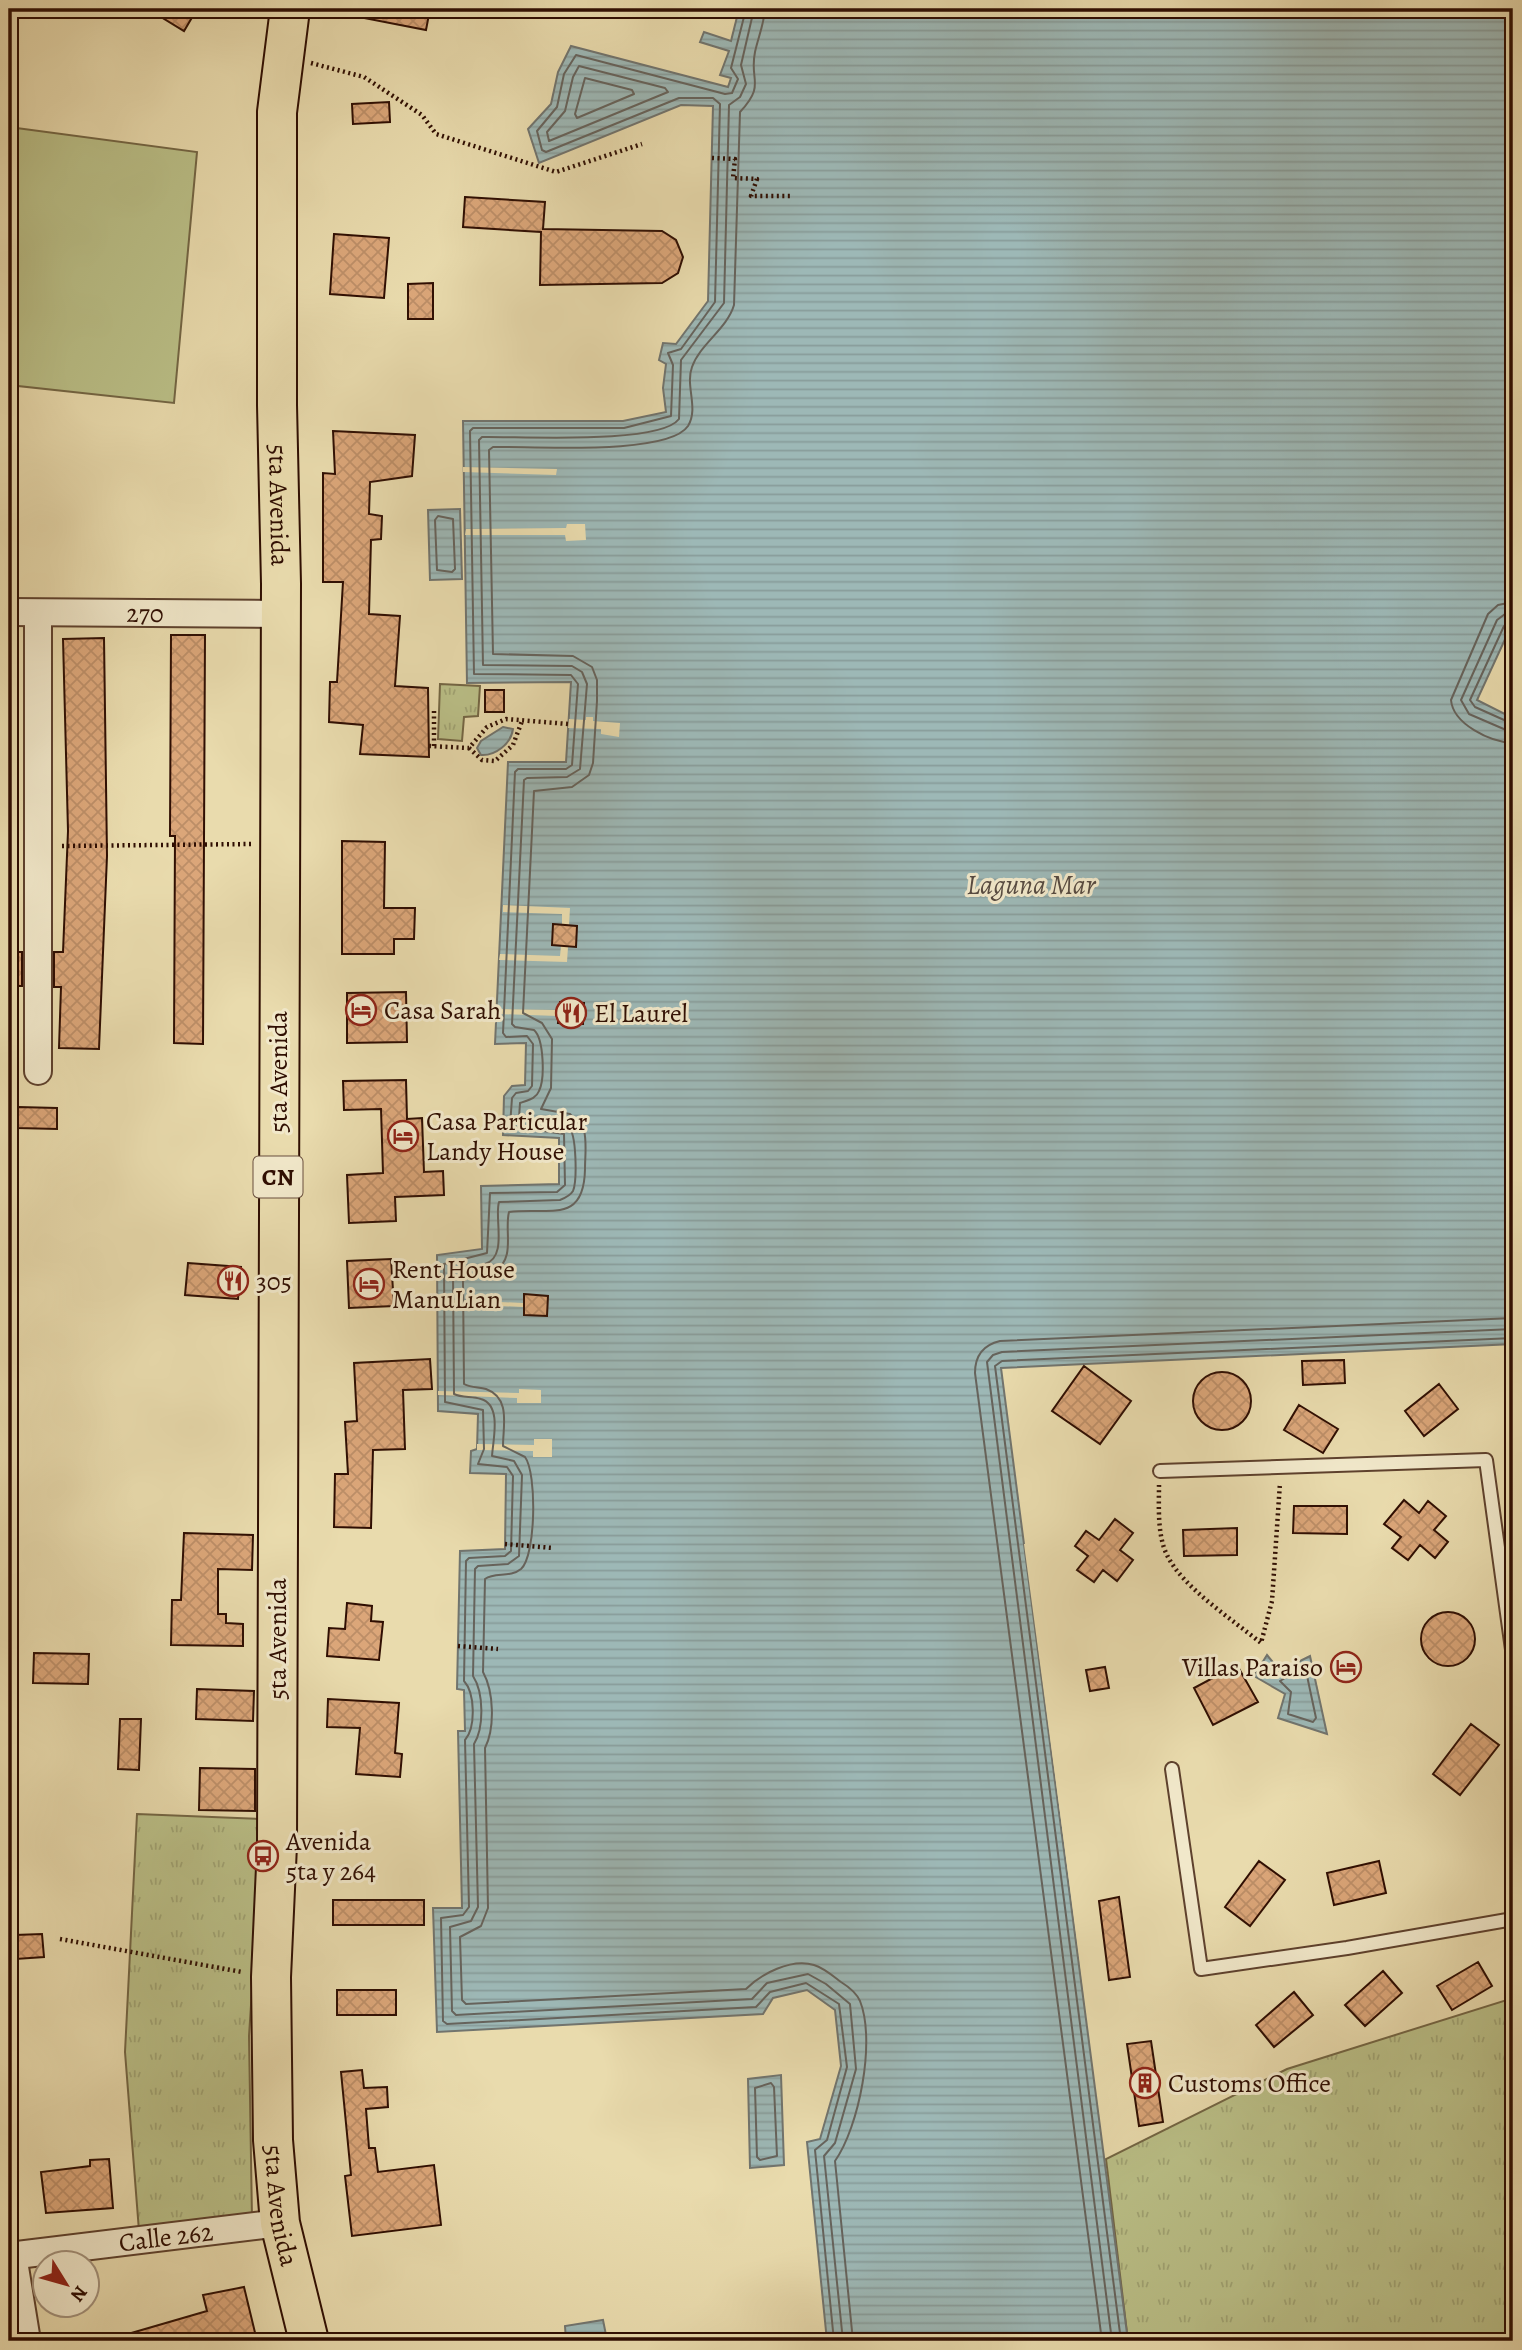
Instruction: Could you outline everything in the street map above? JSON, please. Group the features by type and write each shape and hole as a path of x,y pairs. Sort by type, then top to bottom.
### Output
{"highway":[{"name":"5ta Avenida","path":"289,9 277,112 277,405 281,614 278,844 277,1845 271,1977 273,2140 280,2223 309,2341"}],"street":[{"name":"270","path":"9,612 281,614"},
{"path":"38,613 38,1071"},
{"name":"Calle 262","path":"11,2255 280,2223"},
{"path":"11,2255 27,2341"}],"lane":[{"path":"1160,1471 1486,1460 1513,1657"},
{"path":"1172,1769 1201,1969 1347,1948 1513,1919"}],"path":[{"path":"283,56 365,77 422,116 436,134 556,172 642,144"},
{"path":"712,158 735,159 733,178 758,179 751,196 793,196"},
{"path":"434,711 431,746 469,748 482,760 495,761 513,745 522,721"},
{"path":"469,748 486,727 506,719 568,724"},
{"path":"37,846 278,844"},
{"path":"1160,1471 1159,1513 1166,1555 1189,1583 1261,1643 1272,1601 1282,1466"},
{"path":"505,1544 553,1548"},
{"path":"458,1646 498,1649"},
{"path":"60,1939 271,1977"}],"green space":[{"path":"9,127 197,152 174,403 9,385"},
{"path":"440,684 480,686 478,716 464,717 462,741 438,739"},
{"path":"137,1814 263,1819 249,2036 252,2219 139,2231 125,2052"},
{"path":"1513,1998 1513,2341 1128,2341 1106,2159 1287,2069"}],"water":[{"name":"Laguna Mar","path":"739,9 1513,9 1513,622 1477,700 1513,718 1513,1344 1001,1368 1128,2341 827,2341 807,2142 820,2139 841,2066 835,2010 807,1990 773,1998 763,2014 437,2032 433,1908 462,1908 458,1731 465,1731 464,1690 457,1689 460,1551 505,1549 506,1474 470,1473 471,1451 477,1449 478,1414 438,1411 437,1255 482,1249 481,1186 559,1184 559,1138 503,1135 504,1096 512,1086 525,1085 526,1043 495,1044 508,762 566,762 571,682 467,683 463,421 623,421 666,412 663,388 666,364 659,360 663,343 676,344 708,301 713,106 681,105 539,163 528,129 551,104 558,72 571,46 728,87 731,78 720,75 729,51 700,42 704,32 731,41"},
{"path":"460,509 462,579 430,580 428,510"},
{"path":"503,727 513,729 506,744 492,753 481,755 477,748 481,741"},
{"path":"1267,1655 1280,1671 1310,1656 1327,1734 1278,1718 1285,1694 1254,1676"},
{"path":"781,2075 784,2165 750,2168 748,2079"},
{"path":"603,2320 607,2340 566,2341 565,2326"}],"pier":[{"path":"463,467 557,469 556,475 463,472"},
{"path":"567,524 585,524 586,540 566,541 565,535 465,535 466,529 566,528"},
{"path":"586,717 593,717 593,721 620,723 619,737 601,734 601,729 568,728 569,719 586,720"},
{"path":"503,905 570,908 569,925 577,926 576,947 568,947 567,962 499,960 500,954 560,956 561,946 552,945 553,924 562,924 562,914 503,912"},
{"path":"560,1002 584,1003 583,1024 559,1023 558,1016 497,1014 497,1009 559,1010"},
{"path":"524,1294 548,1296 547,1316 523,1315 523,1307 437,1303 437,1299 523,1303"},
{"path":"519,1389 541,1390 541,1403 517,1403 517,1398 438,1395 438,1391 519,1393"},
{"path":"534,1439 552,1439 552,1457 533,1457 533,1451 477,1450 477,1444 534,1445"},
{"path":"1024,1544 1027,1544 1090,2013 1087,2014"}],"building":[{"path":"148,9 197,9 184,31"},
{"path":"365,9 430,9 426,30 364,18"},
{"path":"389,102 390,122 353,124 352,104"},
{"path":"465,197 545,202 543,229 662,231 676,240 683,257 678,273 662,283 540,285 541,232 463,227"},
{"path":"334,234 389,238 384,298 330,294"},
{"path":"433,283 433,319 408,319 408,284"},
{"path":"333,431 415,435 412,476 370,482 369,514 382,516 381,539 371,540 369,614 400,616 395,686 428,688 429,757 360,754 363,725 329,722 330,682 337,682 343,582 323,582 323,473 335,474"},
{"path":"171,635 205,635 203,1044 174,1043 175,836 170,836"},
{"path":"104,638 107,856 99,1049 59,1048 61,987 54,987 54,952 63,952 68,831 63,639"},
{"path":"485,690 504,690 504,712 485,712"},
{"path":"342,841 385,842 384,908 415,908 414,939 394,939 394,954 342,954"},
{"path":"553,924 577,926 576,947 552,945"},
{"path":"13,952 22,952 22,986 13,986"},
{"path":"406,992 407,1042 347,1043 347,993"},
{"name":"El Laurel","path":"560,1002 584,1003 583,1024 558,1023"},
{"path":"406,1080 407,1119 422,1118 424,1172 443,1171 444,1195 395,1197 396,1221 349,1223 347,1175 383,1173 381,1109 344,1110 343,1081"},
{"path":"18,1107 57,1108 57,1129 17,1128"},
{"path":"391,1259 394,1306 349,1308 347,1261"},
{"path":"188,1263 241,1267 238,1299 185,1295"},
{"path":"524,1294 548,1296 547,1316 524,1315"},
{"path":"430,1359 432,1389 403,1390 405,1449 373,1450 371,1528 334,1527 335,1474 348,1474 345,1422 357,1421 354,1363"},
{"path":"1344,1360 1345,1383 1303,1385 1302,1361"},
{"path":"1084,1366 1131,1401 1100,1444 1052,1411"},
{"path":"1222,1372 1233,1374 1246,1385 1251,1401 1249,1412 1238,1425 1222,1430 1211,1428 1198,1417 1193,1401 1195,1390 1206,1377"},
{"path":"1439,1384 1458,1409 1424,1436 1405,1411"},
{"path":"1299,1405 1338,1429 1323,1453 1284,1430"},
{"path":"1404,1500 1419,1513 1428,1501 1446,1516 1434,1530 1448,1542 1435,1558 1420,1545 1408,1560 1392,1548 1401,1537 1384,1524"},
{"path":"1294,1506 1347,1506 1347,1534 1293,1533"},
{"path":"1115,1519 1133,1533 1120,1550 1133,1560 1117,1581 1103,1570 1094,1582 1077,1570 1088,1556 1075,1546 1086,1531 1099,1540"},
{"path":"1237,1528 1237,1555 1184,1556 1183,1530"},
{"path":"184,1533 253,1535 252,1570 218,1569 218,1614 226,1614 226,1623 243,1624 243,1646 171,1645 172,1600 181,1600"},
{"path":"347,1603 372,1606 371,1621 383,1622 379,1660 327,1656 329,1628 345,1629"},
{"path":"1448,1612 1467,1620 1475,1639 1467,1658 1448,1666 1429,1658 1421,1639 1429,1620"},
{"path":"34,1653 89,1654 88,1684 33,1683"},
{"path":"1237,1665 1258,1702 1213,1725 1194,1688"},
{"path":"1105,1667 1109,1688 1090,1691 1086,1670"},
{"path":"197,1689 254,1691 253,1721 196,1719"},
{"path":"328,1699 399,1703 395,1753 402,1754 400,1777 356,1774 360,1728 327,1727"},
{"path":"120,1719 141,1719 139,1770 118,1769"},
{"path":"1471,1724 1499,1745 1460,1795 1433,1774"},
{"path":"200,1768 255,1769 255,1811 199,1810"},
{"path":"1259,1861 1285,1880 1250,1926 1225,1907"},
{"path":"1379,1861 1386,1893 1334,1905 1327,1873"},
{"path":"1119,1897 1130,1977 1109,1980 1099,1901"},
{"path":"333,1900 424,1900 424,1925 333,1925"},
{"path":"42,1934 44,1957 16,1959 15,1935"},
{"path":"1478,1962 1492,1986 1452,2010 1437,1986"},
{"path":"1383,1971 1402,1993 1365,2026 1345,2005"},
{"path":"337,1990 396,1990 396,2015 337,2015"},
{"path":"1294,1992 1313,2015 1274,2047 1256,2025"},
{"name":"Customs Office","path":"1151,2041 1163,2122 1139,2126 1127,2044"},
{"path":"362,2070 364,2088 387,2087 388,2107 366,2109 369,2148 375,2148 378,2172 434,2165 441,2225 352,2236 345,2176 351,2175 341,2072"},
{"path":"109,2159 113,2208 46,2213 41,2172 90,2166 90,2160"},
{"path":"244,2287 257,2341 122,2341 121,2336 207,2311 203,2295"}],"place":[{"name":"Casa Sarah","path":"361,1010"},
{"name":"El Laurel","path":"571,1013"},
{"name":"Casa Particular Landy House","path":"403,1136"},
{"name":"305","path":"233,1281"},
{"name":"Rent House ManuLian","path":"369,1284"},
{"name":"Villas Paraiso","path":"1346,1667"},
{"name":"Avenida 5ta y 264","path":"263,1856"},
{"name":"Customs Office","path":"1145,2083"}]}
